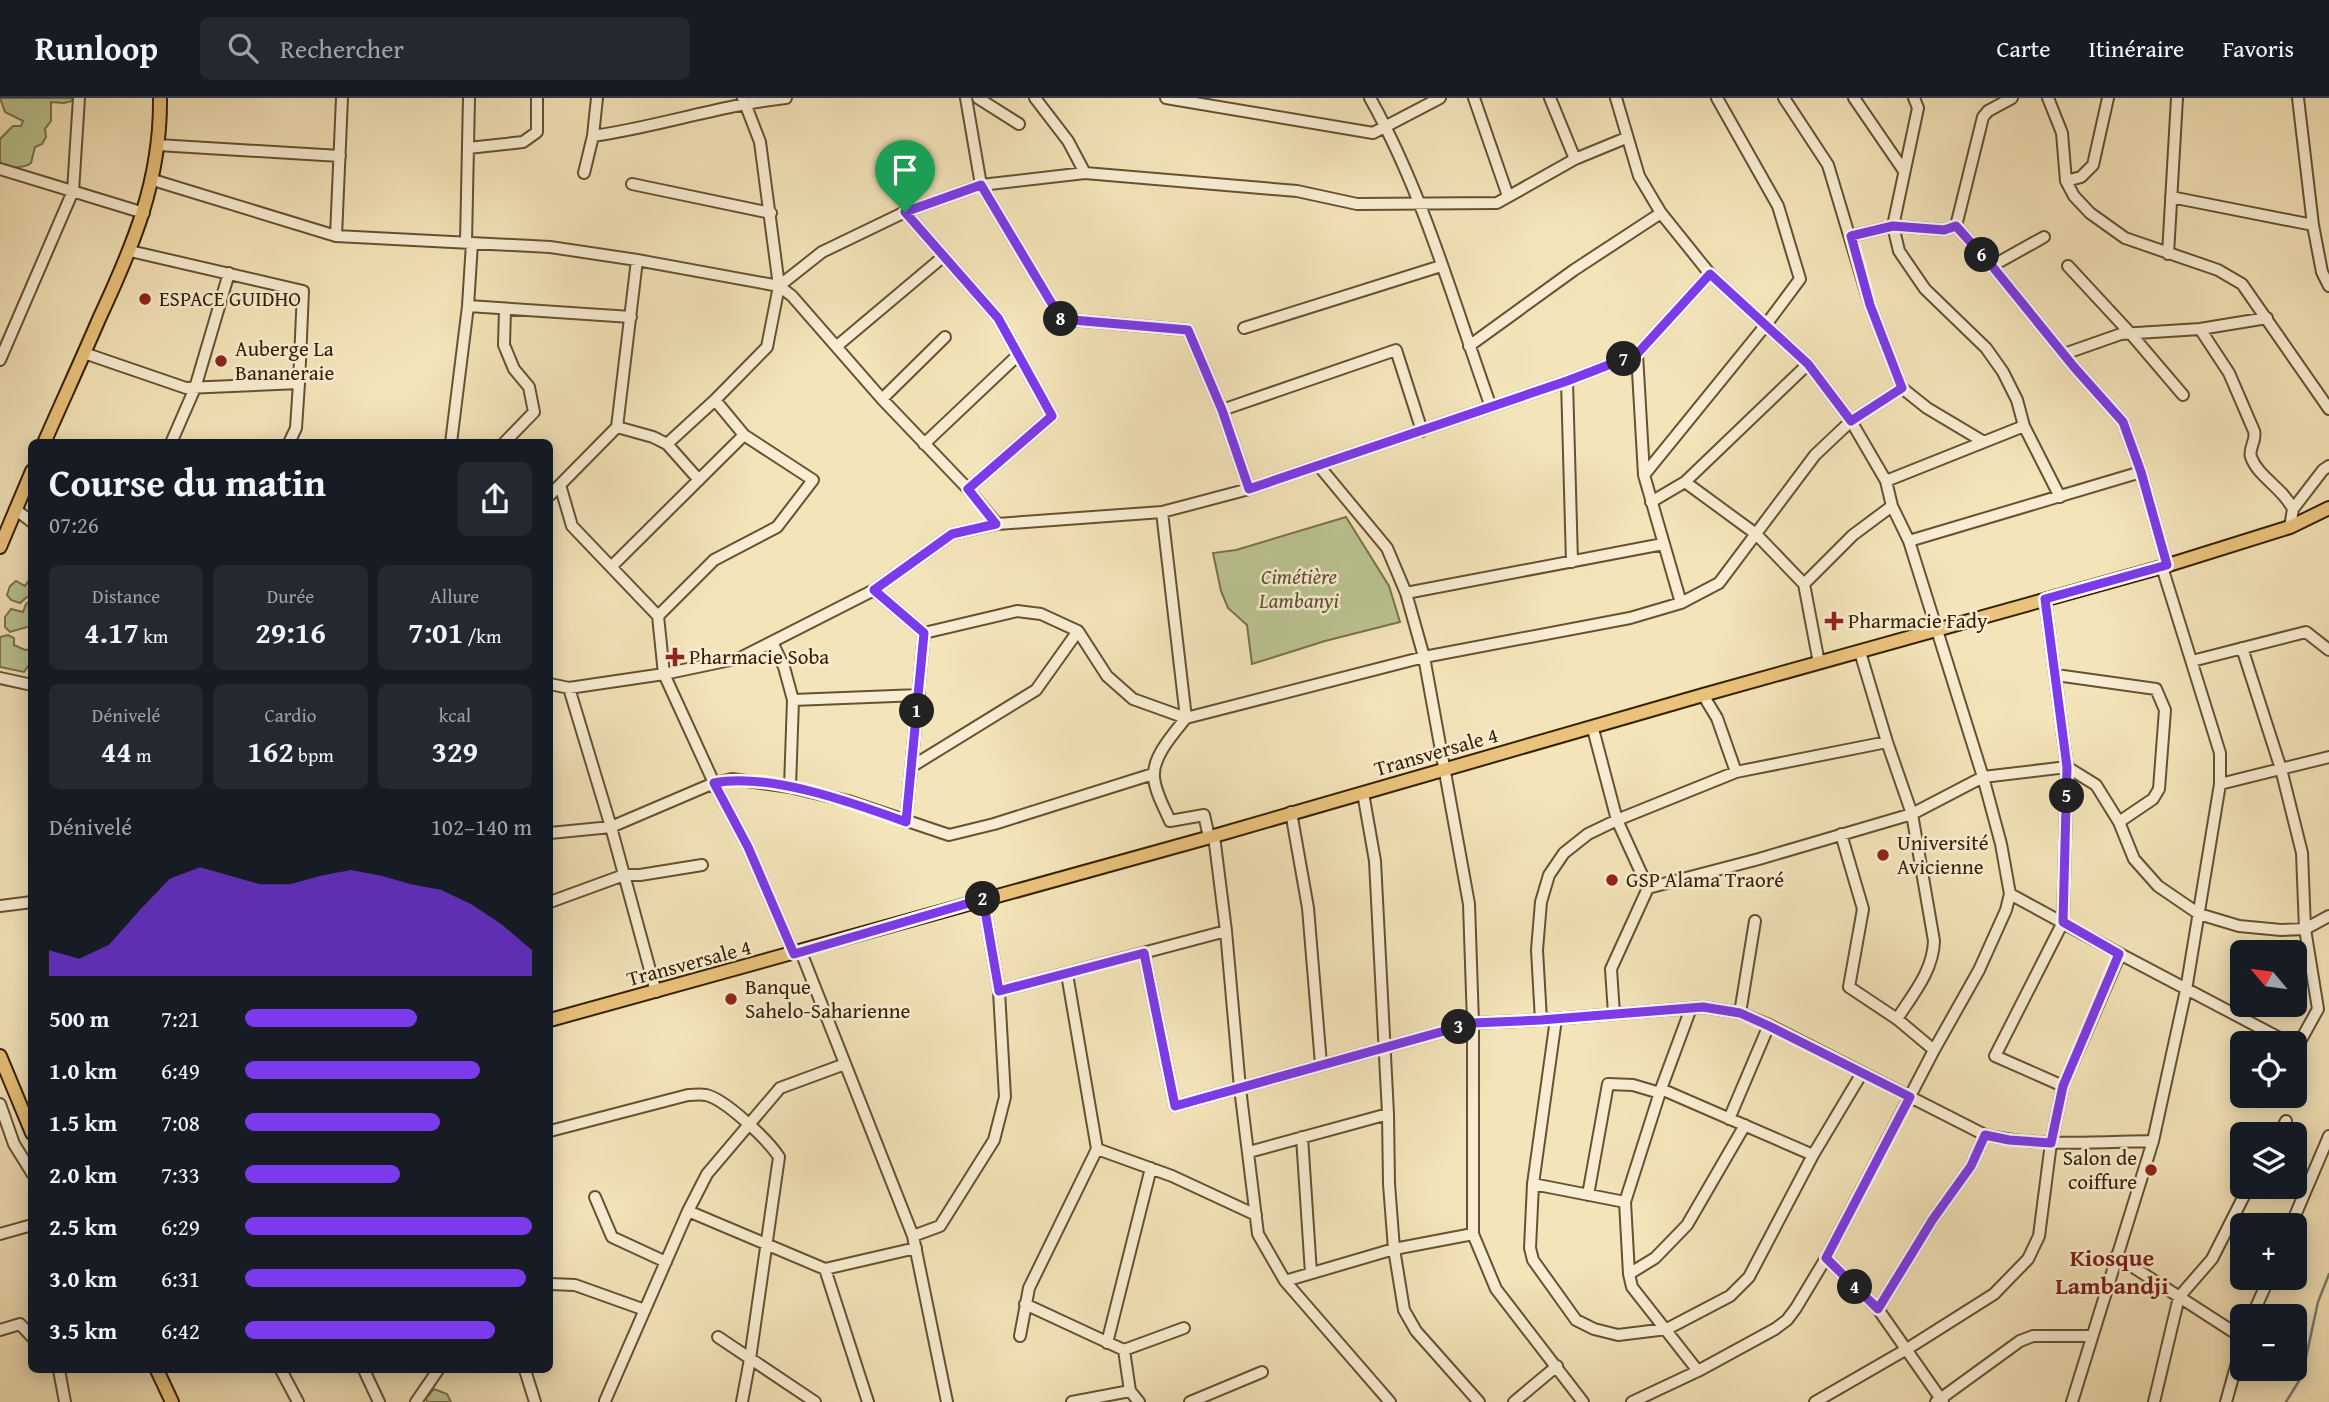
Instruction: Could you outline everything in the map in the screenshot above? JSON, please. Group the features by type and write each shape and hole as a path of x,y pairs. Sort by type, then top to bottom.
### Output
{"main road":[{"path":"46,439 130,251 144,213 153,180 158,145 160,98"},
{"path":"0,547 28,480"},
{"name":"Transversale 4","path":"553,1019 1212,837 1593,729 1703,695 2165,566 2290,527 2329,508"},
{"path":"0,1056 28,1123"},
{"path":"158,1373 173,1402"}],"street":[{"path":"0,360 4,338 73,191 79,98"},
{"path":"336,236 342,98"},
{"path":"451,439 468,306 469,98"},
{"path":"468,148 523,142 537,132 537,98"},
{"path":"584,173 593,136 597,98"},
{"path":"593,136 637,130 746,100 786,98"},
{"path":"966,98 981,185 1061,319 1188,330 1222,410 1249,489"},
{"path":"978,98 1019,124"},
{"path":"1035,98 1068,141 1085,173"},
{"path":"1167,98 1373,133 1440,98"},
{"path":"1370,98 1387,128 1419,203 1491,407"},
{"path":"1474,98 1508,197"},
{"path":"1550,98 1575,159"},
{"path":"1616,98 1639,176 1661,213 1710,274 1808,364 1851,421 1886,481 1892,506 1909,541 1983,777 2001,844 2010,894 2001,926 1979,970 1934,1050 1826,1258 1787,1320 1698,1371 1632,1402"},
{"path":"1644,475 1800,279 1778,206 1717,98"},
{"path":"1784,98 1828,164 1870,305 1902,388 1927,408 1984,442"},
{"path":"1854,98 1905,171"},
{"path":"1914,98 1919,108 1893,226 1899,251 1926,289 1986,348 2003,372 2017,400 2024,426 2060,497"},
{"path":"1956,226 1983,117 1988,111 2012,98"},
{"path":"2048,98 2062,133 2066,181 2074,196 2090,213 2125,238 2218,271 2242,284 2329,408"},
{"path":"2066,181 2081,177 2093,164 2108,98"},
{"path":"2168,254 2177,98"},
{"path":"2298,98 2313,225 2322,272 2329,286"},
{"path":"667,444 767,347 779,286 760,142 746,100"},
{"path":"779,286 822,252 905,212 981,185 1085,173 1297,191 1357,204 1497,203 1575,159 1626,138"},
{"path":"158,145 340,156"},
{"path":"0,169 144,213"},
{"path":"153,180 336,236 550,247 779,286 792,296 882,399 968,489 996,524"},
{"path":"632,184 771,213"},
{"path":"2171,197 2313,225"},
{"path":"905,212 998,318 1052,416 968,489"},
{"path":"1469,346 1574,270 1661,213"},
{"path":"1851,236 1893,226 1944,230 1956,226"},
{"path":"1956,226 2123,422 2141,472 2165,566 2220,753 2221,784 2186,990 2153,1141 2072,1402"},
{"path":"1992,266 2044,237"},
{"path":"130,251 303,291 296,428 291,439"},
{"path":"837,346 944,256"},
{"path":"553,492 617,427 638,260"},
{"path":"1244,328 1441,265"},
{"path":"2067,266 2131,334 2183,395"},
{"path":"173,439 195,388 229,273"},
{"path":"553,685 569,688 664,674 740,658 874,590 952,534 996,524 1162,512 1249,489 1567,381 1637,354 1710,274"},
{"path":"468,306 631,317"},
{"path":"505,310 505,345 514,369 529,387 534,412 508,439"},
{"path":"2064,354 2121,334 2200,329 2267,318"},
{"path":"2200,329 2228,373 2255,431 2256,436 2250,450 2257,468 2287,497 2293,509"},
{"path":"882,399 945,337"},
{"path":"1222,410 1396,350 1422,431"},
{"path":"84,353 186,388 299,383"},
{"path":"1637,354 1644,475 1681,603"},
{"path":"924,444 1018,355"},
{"path":"1651,502 1685,482 1808,364"},
{"path":"1567,381 1572,562"},
{"path":"924,633 1017,611 1041,614 1078,631 1107,676 1133,699 1186,718 1424,657 1630,618 1681,603 1719,583 1815,455 1851,421 1902,388"},
{"path":"658,616 714,560 777,527 813,480 744,435 715,400"},
{"path":"1886,481 2024,426"},
{"path":"617,427 653,437 667,444 699,480"},
{"path":"612,566 744,435"},
{"path":"1320,466 1387,548 1406,593 1424,657 1469,904 1473,1023 1473,1234 1496,1289 1583,1402"},
{"path":"2290,527 2293,509 2329,466"},
{"path":"1909,541 2141,472"},
{"path":"1685,482 1756,534 1804,584 1819,663"},
{"path":"560,485 572,526 658,616 664,674 797,953 845,1064 913,1236 947,1402"},
{"path":"1804,584 1853,535 1892,506"},
{"path":"15,509 28,519"},
{"path":"1162,512 1186,718 1165,743 1153,774 1170,821 1204,816 1212,837 1226,931 1240,1088 1258,1234 1285,1282 1390,1402"},
{"path":"1406,593 1663,544"},
{"path":"874,590 924,633"},
{"path":"2045,599 2067,767 2063,922 1995,1056 2063,1086"},
{"path":"911,767 1036,690 1078,631"},
{"path":"2192,661 2306,632 2329,650"},
{"path":"906,822 924,633"},
{"path":"772,642 784,667 793,700 790,787"},
{"path":"2242,648 2281,769 2302,853 2305,929 2318,1009 2306,1031"},
{"path":"1860,652 1912,814 1934,941 1928,970 1897,1019"},
{"path":"2056,675 2156,689 2161,700 2165,710 2159,789 2153,799 2119,822"},
{"path":"0,678 28,684"},
{"path":"569,688 611,827 656,992"},
{"path":"793,700 919,695"},
{"path":"1703,695 1717,718 1736,772"},
{"path":"1593,729 1617,820 1648,888 1611,969 1614,1014"},
{"path":"1541,1020 1537,950 1541,902 1549,875 1564,853 1588,834 1617,820 1736,772 1887,742"},
{"path":"2221,784 2329,757"},
{"path":"1648,888 1912,814 1983,777 2067,767 2096,785 2119,822 2134,859 2158,886 2199,914 2239,926 2281,930 2305,929 2329,916"},
{"path":"553,833 611,827 714,783 732,779 790,787 848,801 949,835 994,824 1153,774"},
{"path":"1363,793 1376,860 1389,1184 1394,1249 1404,1310 1416,1331 1479,1402"},
{"path":"1291,813 1308,908 1321,1064"},
{"path":"1841,834 1863,909 1849,987 1897,1019 1934,1050"},
{"path":"553,901 624,875 702,865"},
{"path":"2010,894 2266,1031"},
{"path":"913,1236 940,1226 994,1140 1005,1097 999,991 983,899"},
{"path":"0,906 28,902"},
{"path":"1740,1013 1755,921"},
{"path":"999,991 1226,931"},
{"path":"1144,953 1175,1106 1473,1023 1703,1007 1740,1013 1769,1026 1985,1135 2051,1143 2153,1141"},
{"path":"1815,1402 1907,1349 1994,1294 2028,1259 2039,1236 2051,1143 2063,1086 2119,954"},
{"path":"1020,1336 1029,1288 1097,1149 1067,974"},
{"path":"1691,1008 1660,1091 1625,1202 1632,1287 1698,1371"},
{"path":"1556,1019 1533,1184 1530,1248 1533,1260 1576,1321 1618,1335 1667,1329 1730,1296 1749,1277 1813,1155 1861,1073"},
{"path":"1729,1119 1769,1026"},
{"path":"606,1402 688,1211 707,1174 780,1087 845,1064"},
{"path":"1588,1195 1608,1084 1633,1085 1660,1091 1813,1155"},
{"path":"553,1130 688,1095 708,1095 750,1124 771,1144 779,1157 750,1359 741,1402"},
{"path":"0,1104 14,1144 28,1167"},
{"path":"1250,1153 1388,1114"},
{"path":"1629,1274 1655,1258 1687,1225 1745,1125"},
{"path":"1878,1309 1933,1219 1971,1166 1985,1135"},
{"path":"2296,1213 2329,1136"},
{"path":"1303,1137 1311,1273"},
{"path":"1097,1149 1151,1168 1256,1214"},
{"path":"1107,1343 1151,1168"},
{"path":"1533,1184 1625,1202"},
{"path":"594,1197 612,1237 666,1262"},
{"path":"2154,1402 2179,1297 2212,1259 2242,1199"},
{"path":"688,1211 825,1269 916,1248"},
{"path":"0,1234 28,1226"},
{"path":"1285,1282 1394,1249 1473,1234"},
{"path":"2116,1256 2230,1330"},
{"path":"1826,1258 1878,1309 1940,1401 2020,1341 2033,1336 2092,1336"},
{"path":"825,1269 868,1402"},
{"path":"553,1284 575,1285 645,1310"},
{"path":"1025,1304 1124,1350 1184,1328"},
{"path":"0,1329 20,1324 28,1333"},
{"path":"718,1337 815,1402"},
{"path":"1124,1350 1130,1391 1139,1402"},
{"path":"1514,1402 1557,1366"},
{"path":"1190,1402 1262,1372"},
{"path":"60,1373 65,1402"},
{"path":"283,1373 298,1402"},
{"path":"365,1373 379,1402"},
{"path":"416,1402 436,1373"},
{"path":"526,1373 535,1402"},
{"path":"2226,1402 2232,1381"},
{"path":"1072,1402 1116,1398 1130,1391"}],"green space":[{"path":"0,98 73,98 72,101 64,103 51,102 51,121 45,129 46,137 42,144 35,147 31,163 16,167 0,163 0,139 13,126 21,126 23,121 5,112"},
{"name":"Cimétière Lambanyi","path":"1346,517 1389,586 1400,622 1325,641 1252,664 1247,625 1228,608 1221,591 1213,553 1236,550"},
{"path":"16,581 25,586 28,582 28,597 20,603 11,600 7,595 10,586"},
{"path":"28,602 28,627 10,632 5,627 5,617 11,609 23,612"},
{"path":"8,635 14,638 14,645 28,650 28,666 24,672 0,667 0,637"},
{"path":"434,1389 447,1394 451,1402 427,1402 426,1398"}],"waterway":[{"path":"2286,1402 2302,1376 2318,1302 2329,1274"}],"place":[{"name":"ESPACE GUIDHO","path":"145,299"},
{"name":"Auberge La Bananeraie","path":"221,361"},
{"name":"Pharmacie Fady","path":"1834,621"},
{"name":"Pharmacie Soba","path":"675,657"},
{"name":"Université Avicienne","path":"1883,855"},
{"name":"GSP Alama Traoré","path":"1612,880"},
{"name":"Banque Sahelo-Saharienne","path":"731,999"},
{"name":"Salon de coiffure","path":"2151,1170"}],"district":[{"name":"Kiosque Lambandji","path":"2112,1272"}],"route":[{"path":"981,185 1061,319 1188,330 1222,410 1249,489 1567,381 1637,354 1710,274 1808,364 1851,421 1902,388 1870,305 1851,236 1893,226 1944,230 1956,226 2123,422 2141,472 2167,565 2045,599 2067,767 2063,922 2119,954 2063,1086 2051,1143 1985,1135 1971,1166 1933,1219 1878,1309 1826,1258 1910,1097 1740,1013 1703,1007 1473,1023 1175,1106 1144,953 999,991 983,899 794,954 748,847 714,783 732,779 790,787 848,801 906,822 924,633 874,590 952,534 996,524 968,489 1052,416 998,318 905,212 981,185"}]}
